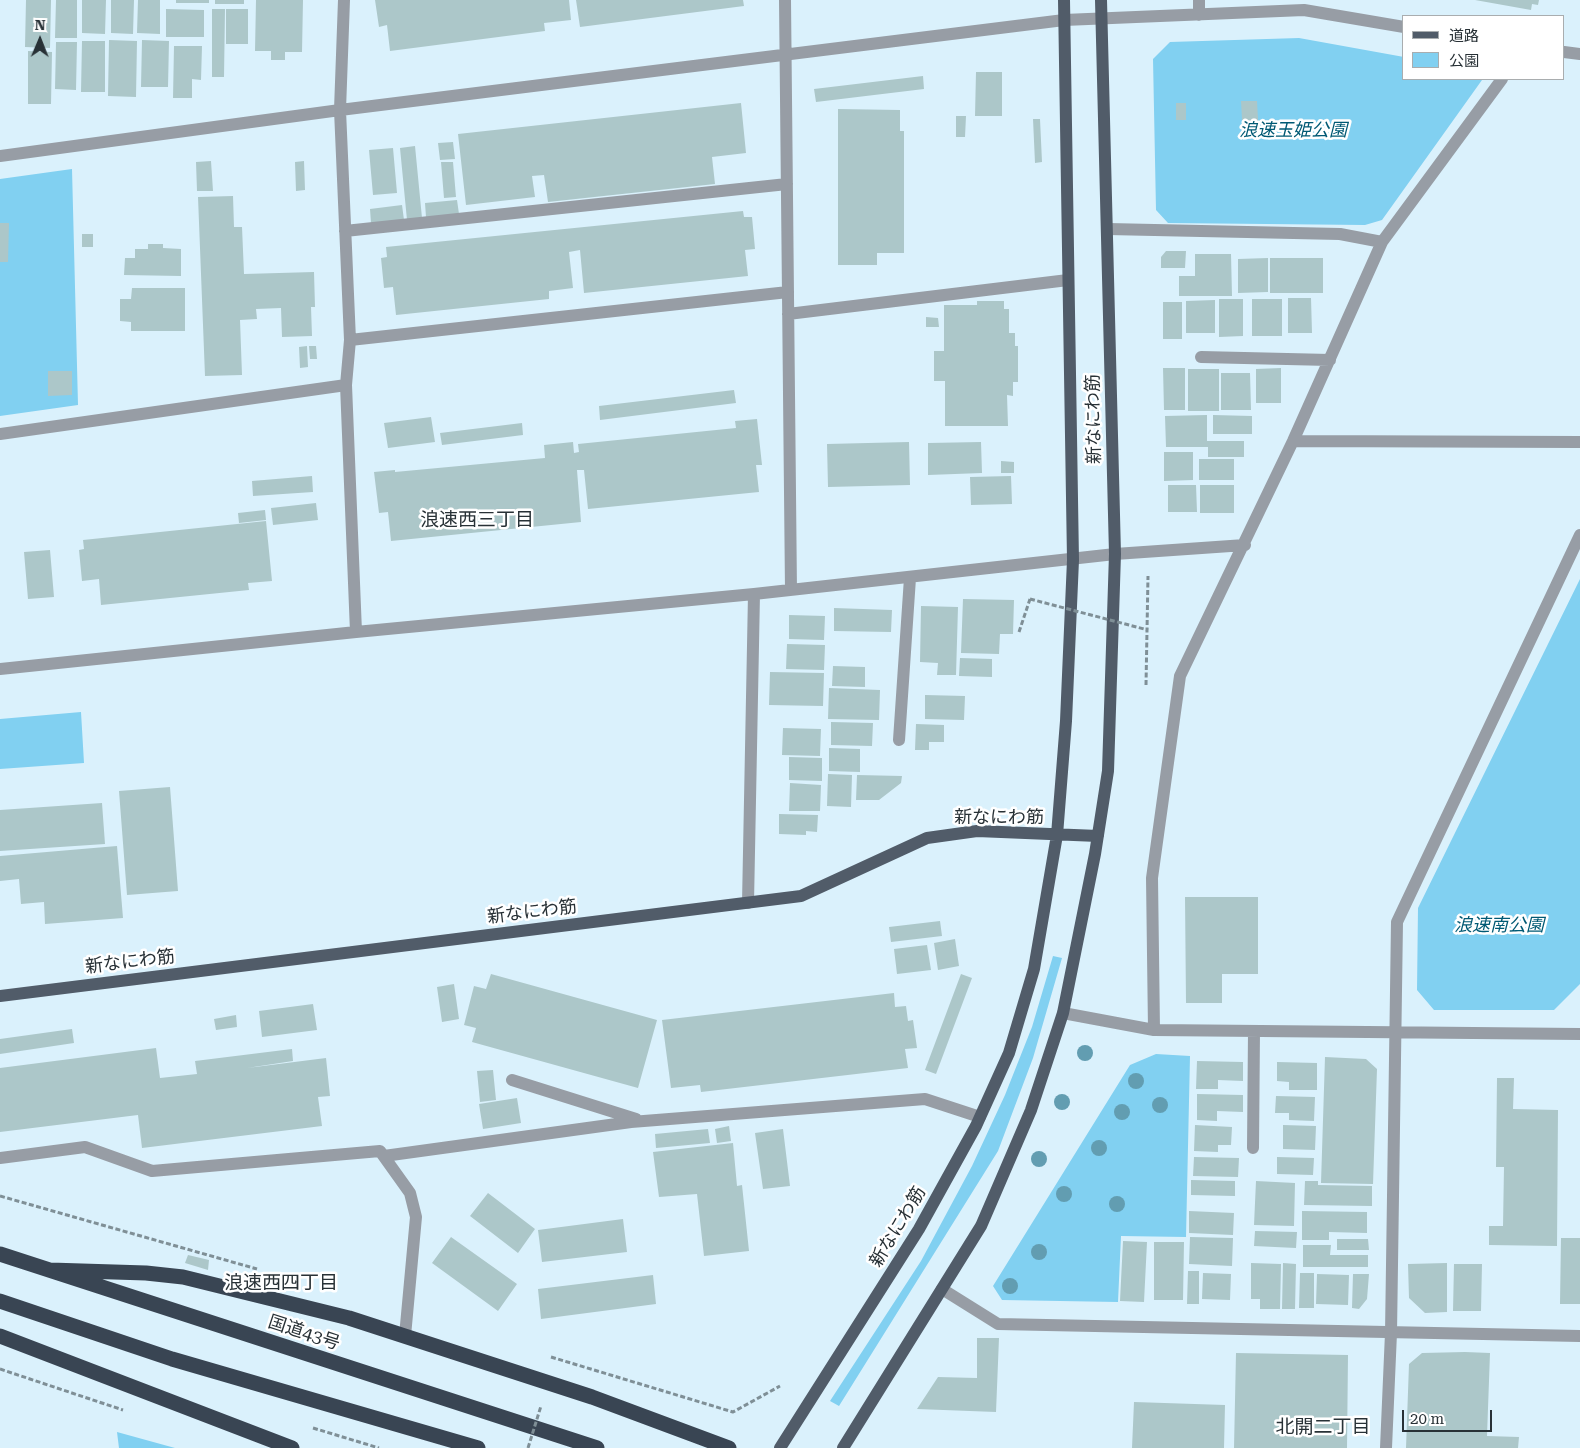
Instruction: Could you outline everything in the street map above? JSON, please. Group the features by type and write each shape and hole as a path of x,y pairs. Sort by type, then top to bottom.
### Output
{"highway":[{"name":"国道43号","path":"0,1254 597,1448"},
{"path":"50,1270 146,1273 183,1277 349,1318 592,1396 729,1448"},
{"path":"0,1301 172,1359 478,1448"},
{"path":"0,1336 292,1448"}],"main road":[{"name":"新なにわ筋","path":"780,1448 919,1229 980,1117 1008,1053 1034,969 1057,835 1066,721 1073,560 1064,0"},
{"name":"新なにわ筋","path":"843,1448 981,1226 1031,1110 1063,1013 1098,836 1108,771 1115,554 1101,0"},
{"name":"新なにわ筋","path":"0,996 801,896 927,838 978,832 1098,836"}],"street":[{"path":"344,0 340,110 350,340 346,385 356,632"},
{"path":"785,0 792,590"},
{"path":"1199,0 1199,15"},
{"path":"0,156 340,110 1064,20 1199,15 1304,5 1402,27"},
{"path":"1565,52 1580,54"},
{"path":"1154,1030 1152,878 1180,676 1245,545 1382,242 1501,80"},
{"path":"345,231 787,184"},
{"path":"1108,229 1340,234 1382,242"},
{"path":"788,314 1068,280"},
{"path":"350,340 788,292"},
{"path":"1201,357 1330,360"},
{"path":"0,434 346,385"},
{"path":"1293,441 1580,442"},
{"path":"1386,1448 1392,1333 1397,922 1580,535"},
{"path":"0,669 910,578 1115,554 1245,545"},
{"path":"899,740 910,578"},
{"path":"748,902 754,594"},
{"path":"1063,1013 1154,1030 1580,1034"},
{"path":"1253,1148 1254,1031"},
{"path":"512,1080 643,1121"},
{"path":"384,1156 643,1121 925,1099 980,1117"},
{"path":"0,1158 85,1147 152,1171 380,1151 410,1194 416,1218 405,1336"},
{"path":"942,1289 998,1324 1580,1336"}],"path":[{"path":"1146,685 1148,576"},
{"path":"1019,632 1030,599 1148,630"},
{"path":"0,1369 132,1413"},
{"path":"528,1448 541,1406"},
{"path":"313,1428 379,1448"}],"green space":[{"name":"浪速玉姫公園","path":"1299,38 1402,57 1402,80 1482,80 1382,220 1365,225 1168,223 1156,210 1153,59 1170,42"},
{"path":"72,169 78,405 0,416 0,179"},
{"name":"浪速南公園","path":"1580,579 1580,984 1554,1010 1434,1010 1417,990 1418,908"},
{"path":"81,712 84,763 0,769 0,719"},
{"path":"1053,956 1062,958 1033,1058 998,1151 839,1406 830,1401 921,1261 972,1166 1005,1095 1032,1027"},
{"path":"1156,1054 1190,1056 1186,1237 1121,1236 1118,1302 1002,1300 993,1286 1130,1065"},
{"path":"117,1432 175,1448 119,1448"}],"building":[{"path":"26,0 51,0 50,48 25,47"},
{"path":"56,0 77,0 77,38 55,38"},
{"path":"82,0 106,0 105,34 82,33"},
{"path":"111,0 134,0 133,34 111,33"},
{"path":"138,0 160,0 160,34 137,33"},
{"path":"176,0 209,0 209,3 176,3"},
{"path":"215,0 244,0 244,4 215,4"},
{"path":"256,0 303,0 302,52 285,52 285,60 271,60 271,51 255,51"},
{"path":"375,0 569,0 571,20 544,23 545,31 390,51 387,25 379,27"},
{"path":"576,0 743,0 744,6 580,27"},
{"path":"1475,0 1539,0 1538,5 1532,4 1531,10"},
{"path":"166,9 204,10 204,37 166,37"},
{"path":"212,9 225,9 224,77 212,77"},
{"path":"226,9 248,9 248,44 226,44"},
{"path":"109,40 137,41 136,97 108,96"},
{"path":"142,40 169,41 168,87 141,87"},
{"path":"82,41 105,41 105,92 81,92"},
{"path":"56,42 77,42 76,90 55,89"},
{"path":"174,46 202,46 201,80 192,79 192,98 173,98"},
{"path":"28,51 52,52 51,104 28,104"},
{"path":"976,72 1002,72 1002,116 975,116"},
{"path":"923,76 924,89 816,102 814,89"},
{"path":"1241,101 1257,101 1259,137 1243,138"},
{"path":"741,103 746,153 712,157 715,184 548,202 544,175 532,176 535,197 466,205 458,134"},
{"path":"1176,103 1186,103 1186,120 1176,120"},
{"path":"838,109 900,110 900,131 904,131 904,253 877,253 877,265 838,265"},
{"path":"956,116 966,116 965,137 956,137"},
{"path":"1033,119 1040,119 1042,162 1035,163"},
{"path":"453,142 455,159 440,160 438,143"},
{"path":"415,146 422,218 407,220 400,148"},
{"path":"393,148 397,193 373,195 369,150"},
{"path":"211,161 213,191 197,191 196,162"},
{"path":"304,161 305,190 296,191 295,162"},
{"path":"441,162 453,162 456,197 444,198"},
{"path":"233,196 234,227 242,227 244,274 314,272 315,307 311,307 312,336 282,337 281,308 256,309 257,319 240,320 242,375 205,376 198,197"},
{"path":"457,200 459,214 426,217 425,203"},
{"path":"402,205 404,220 371,223 370,209"},
{"path":"743,211 744,217 752,217 755,249 745,250 748,276 584,293 580,250 569,252 573,288 549,291 549,299 396,315 393,287 384,288 381,258 387,257 386,247"},
{"path":"0,223 9,223 8,262 0,262"},
{"path":"82,234 93,234 93,247 82,247"},
{"path":"148,244 163,244 163,248 181,249 181,276 124,275 125,258 135,258 135,249 148,249"},
{"path":"1166,251 1186,251 1185,268 1161,268 1161,257"},
{"path":"1195,254 1231,254 1232,296 1179,296 1179,276 1195,276"},
{"path":"1268,258 1268,292 1238,293 1238,259"},
{"path":"1270,258 1323,258 1323,293 1270,293"},
{"path":"132,288 185,288 185,331 131,331 131,322 120,321 120,299 131,299"},
{"path":"1288,298 1311,298 1312,333 1288,333"},
{"path":"1219,299 1243,299 1243,336 1219,337"},
{"path":"1252,299 1282,299 1282,336 1252,336"},
{"path":"1215,300 1215,333 1186,333 1186,301"},
{"path":"977,301 1004,301 1004,309 1009,309 1009,333 1015,333 1015,346 1018,346 1018,382 1013,382 1013,396 1007,395 1008,426 945,426 945,381 934,381 934,351 944,351 944,305 977,305"},
{"path":"1163,302 1182,302 1182,339 1163,339"},
{"path":"926,317 938,318 939,327 926,327"},
{"path":"307,346 308,367 300,368 299,347"},
{"path":"309,346 316,346 317,359 310,359"},
{"path":"1163,368 1185,368 1185,410 1164,410"},
{"path":"1281,368 1281,403 1256,403 1256,369"},
{"path":"1188,369 1219,369 1219,411 1188,411"},
{"path":"48,371 72,371 72,395 48,396"},
{"path":"1221,373 1250,373 1251,410 1221,410"},
{"path":"734,390 736,403 600,420 599,406"},
{"path":"1207,415 1207,441 1244,441 1244,457 1208,457 1208,447 1166,447 1165,416"},
{"path":"1213,415 1252,416 1252,434 1213,434"},
{"path":"431,417 435,442 388,448 384,423"},
{"path":"757,419 762,465 756,465 759,492 588,509 584,470 577,470 581,522 391,541 388,512 379,513 374,472 395,470 395,472 545,458 544,445 573,442 574,453 579,452 578,444 736,428 735,421"},
{"path":"522,423 523,435 442,445 440,433"},
{"path":"909,442 910,485 828,487 827,444"},
{"path":"981,442 982,473 928,475 928,443"},
{"path":"1164,452 1193,452 1193,480 1164,481"},
{"path":"1199,459 1234,459 1234,480 1199,480"},
{"path":"1001,461 1014,462 1014,473 1001,473"},
{"path":"312,476 313,492 253,496 252,481"},
{"path":"1011,476 1012,504 971,505 970,477"},
{"path":"1168,485 1196,485 1197,512 1168,512"},
{"path":"1200,485 1234,485 1234,513 1200,513"},
{"path":"316,503 318,520 273,525 271,508"},
{"path":"265,510 266,520 239,523 238,513"},
{"path":"266,521 272,581 248,583 249,590 101,605 99,579 82,581 79,550 84,549 83,540"},
{"path":"50,550 54,597 28,599 24,552"},
{"path":"963,599 1014,600 1013,634 1000,634 999,654 961,653"},
{"path":"921,606 958,607 956,675 937,675 938,663 920,662"},
{"path":"834,608 892,610 891,632 834,631"},
{"path":"789,615 825,616 824,640 789,639"},
{"path":"787,644 825,645 824,670 786,669"},
{"path":"960,658 992,659 992,677 959,676"},
{"path":"833,666 865,667 865,687 832,686"},
{"path":"770,672 824,673 823,706 769,705"},
{"path":"829,688 880,690 879,720 828,719"},
{"path":"925,695 965,696 964,720 925,719"},
{"path":"831,722 873,723 872,746 831,745"},
{"path":"916,724 944,725 944,742 929,742 929,750 915,750"},
{"path":"783,728 821,729 820,756 782,755"},
{"path":"829,748 860,749 860,772 829,771"},
{"path":"789,757 822,758 822,781 789,780"},
{"path":"828,774 852,775 851,807 827,806"},
{"path":"857,775 902,776 901,783 879,800 856,800"},
{"path":"790,783 821,785 820,811 789,811"},
{"path":"170,787 178,891 127,895 119,791"},
{"path":"102,803 105,844 0,851 0,810"},
{"path":"779,814 818,815 817,832 806,831 806,835 779,834"},
{"path":"117,846 123,918 45,924 44,902 21,904 19,879 0,881 0,856"},
{"path":"1185,897 1258,897 1258,974 1222,974 1222,1003 1186,1003"},
{"path":"940,921 942,936 891,942 889,927"},
{"path":"955,939 959,966 938,970 934,943"},
{"path":"927,945 931,970 897,974 894,949"},
{"path":"491,974 657,1020 638,1088 472,1042 476,1028 464,1025 474,986 486,989"},
{"path":"961,974 972,978 936,1074 925,1070"},
{"path":"454,984 459,1019 442,1022 437,987"},
{"path":"894,993 895,1007 906,1006 908,1021 913,1020 917,1048 905,1049 908,1068 701,1092 700,1085 671,1088 662,1020"},
{"path":"313,1004 317,1030 262,1037 259,1011"},
{"path":"236,1015 237,1027 216,1030 214,1019"},
{"path":"72,1029 74,1043 0,1054 0,1039"},
{"path":"156,1048 160,1078 197,1074 195,1061 292,1049 293,1061 247,1068 326,1058 330,1096 318,1097 322,1126 142,1148 138,1115 0,1132 0,1068"},
{"path":"1325,1057 1366,1059 1377,1069 1373,1184 1321,1183"},
{"path":"1197,1061 1243,1062 1243,1081 1218,1080 1218,1089 1196,1089"},
{"path":"1277,1062 1317,1063 1317,1090 1289,1090 1289,1082 1277,1081"},
{"path":"493,1070 496,1100 480,1102 477,1071"},
{"path":"1497,1078 1514,1078 1513,1109 1558,1110 1557,1246 1489,1245 1489,1226 1503,1226 1504,1167 1496,1167"},
{"path":"1197,1094 1243,1095 1243,1112 1217,1111 1217,1121 1197,1120"},
{"path":"1276,1096 1315,1097 1314,1121 1289,1120 1289,1113 1275,1113"},
{"path":"517,1098 521,1123 483,1129 479,1104"},
{"path":"1195,1125 1232,1127 1231,1145 1218,1145 1218,1152 1194,1151"},
{"path":"1283,1125 1316,1126 1315,1150 1283,1149"},
{"path":"729,1126 731,1141 717,1143 715,1129"},
{"path":"708,1129 710,1143 656,1148 655,1134"},
{"path":"783,1129 790,1186 763,1189 755,1133"},
{"path":"733,1143 737,1186 742,1185 749,1251 704,1256 697,1194 659,1197 653,1152"},
{"path":"1194,1157 1239,1158 1238,1177 1193,1176"},
{"path":"1277,1157 1314,1158 1313,1175 1277,1174"},
{"path":"1191,1180 1235,1181 1235,1196 1191,1195"},
{"path":"1256,1181 1295,1183 1294,1226 1254,1225"},
{"path":"1305,1181 1318,1181 1318,1185 1372,1186 1372,1206 1304,1205"},
{"path":"488,1193 535,1229 518,1253 470,1216"},
{"path":"1189,1211 1234,1213 1233,1235 1189,1233"},
{"path":"1302,1211 1367,1212 1367,1233 1329,1232 1329,1240 1302,1240"},
{"path":"623,1219 627,1252 542,1262 538,1230"},
{"path":"1255,1231 1297,1232 1296,1248 1254,1246"},
{"path":"451,1237 517,1284 498,1311 432,1263"},
{"path":"1190,1237 1233,1238 1232,1266 1189,1264"},
{"path":"1561,1238 1580,1238 1580,1304 1560,1304"},
{"path":"1337,1239 1368,1239 1369,1250 1337,1250"},
{"path":"1123,1241 1147,1242 1144,1302 1120,1301"},
{"path":"1154,1242 1184,1242 1183,1300 1154,1300"},
{"path":"1303,1245 1331,1245 1330,1255 1368,1255 1368,1267 1303,1267"},
{"path":"188,1255 209,1260 208,1270 185,1263"},
{"path":"1251,1263 1281,1264 1280,1309 1260,1309 1260,1299 1251,1299"},
{"path":"1283,1263 1296,1264 1295,1309 1282,1309"},
{"path":"1447,1263 1447,1312 1425,1313 1409,1298 1408,1264"},
{"path":"1454,1264 1482,1264 1481,1311 1453,1311"},
{"path":"1188,1271 1199,1271 1199,1304 1187,1304"},
{"path":"1203,1273 1231,1274 1230,1300 1202,1299"},
{"path":"1300,1273 1314,1273 1314,1308 1299,1308"},
{"path":"1317,1274 1349,1275 1348,1305 1316,1304"},
{"path":"1353,1274 1369,1274 1367,1299 1359,1309 1352,1308"},
{"path":"653,1275 656,1304 541,1319 538,1289"},
{"path":"977,1338 999,1338 996,1412 917,1409 938,1377 977,1378"},
{"path":"1236,1353 1348,1355 1347,1448 1234,1448"},
{"path":"1422,1353 1490,1353 1487,1436 1519,1437 1518,1448 1406,1448 1409,1364"},
{"path":"1134,1402 1225,1405 1224,1448 1132,1448"}],"district":[{"name":"浪速西三丁目","path":"477,520"},
{"name":"浪速西四丁目","path":"281,1283"},
{"name":"北開二丁目","path":"1323,1427"}]}
